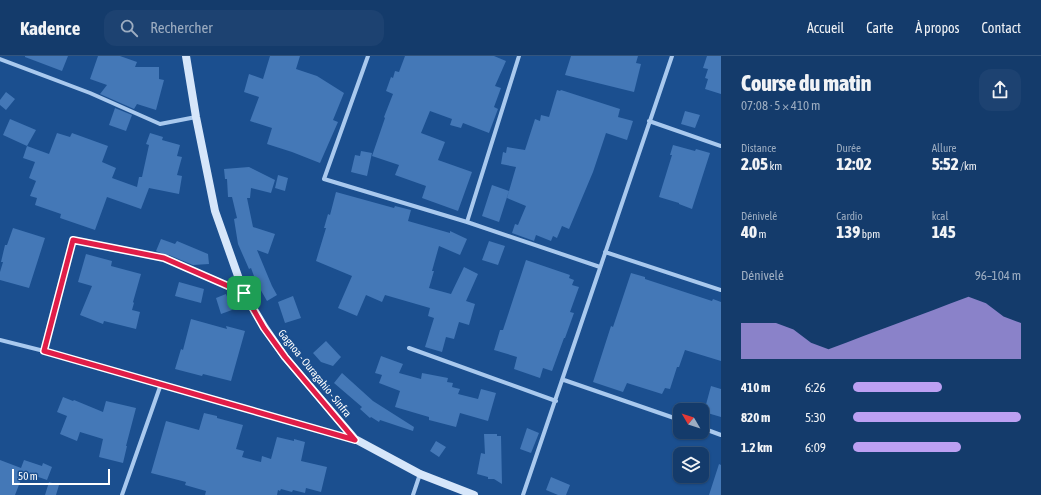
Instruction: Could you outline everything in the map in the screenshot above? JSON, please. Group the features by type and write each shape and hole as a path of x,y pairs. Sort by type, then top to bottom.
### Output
{"main road":[{"name":"Gagnoa - Ouragahio - Sinfra","path":"186,56 196,117 215,212 244,293 264,328 285,357 355,440 420,474 474,495"}],"street":[{"path":"368,56 324,179 467,222 600,267"},
{"path":"467,222 519,56"},
{"path":"523,495 564,380 605,252 672,56"},
{"path":"0,59 90,93 160,124 196,117"},
{"path":"649,121 721,146"},
{"path":"44,351 73,240 164,258 244,293"},
{"path":"605,252 721,290"},
{"path":"0,340 44,351 355,440"},
{"path":"409,348 556,400"},
{"path":"564,380 673,418"},
{"path":"122,495 161,384"},
{"path":"709,431 721,435"},
{"path":"413,495 420,474"}],"building":[{"path":"25,56 68,56 62,71"},
{"path":"98,56 120,56 137,62 135,67 159,67 159,79 164,80 156,110 137,104 134,109 100,94 107,85 90,79"},
{"path":"270,56 300,56 296,69 317,76 344,93 333,120 338,122 320,163 267,144 272,128 250,121 259,97 244,92 249,74 263,79"},
{"path":"405,56 494,56 506,61 495,86 501,88 494,107 498,109 489,133 463,123 461,128 450,125 452,119 430,111 421,133 445,142 438,160 472,172 458,211 422,198 426,186 395,175 399,165 372,156 393,94 386,91 395,71 399,72"},
{"path":"571,56 638,56 636,63 641,64 634,92 565,75"},
{"path":"707,56 721,56 721,94 705,89 708,79 705,78 708,69 703,68"},
{"path":"557,90 620,109 618,117 633,121 627,140 606,133 593,172 569,229 562,226 557,238 553,236 551,241 536,235 534,241 512,233 515,224 518,225 526,206 507,198 516,167 501,164 503,152 506,153 507,147 525,150 535,119 540,121 541,115 549,117"},
{"path":"6,92 15,99 6,110 0,105 0,100"},
{"path":"115,108 132,115 126,131 109,125"},
{"path":"685,111 700,115 695,128 681,124"},
{"path":"10,119 36,130 27,146 3,135"},
{"path":"57,133 70,137 72,133 108,146 102,162 116,168 112,178 137,187 139,177 142,177 149,145 146,144 150,133 163,137 162,140 180,145 177,156 182,157 177,175 182,176 179,194 149,188 141,209 107,197 95,230 60,218 61,214 35,205 37,198 30,196 36,181 29,178 35,162 23,158 27,146 49,154"},
{"path":"673,145 695,151 696,149 710,153 692,209 659,197 672,155 670,155"},
{"path":"361,151 372,153 367,176 351,172 355,155 360,156"},
{"path":"249,167 275,180 271,193 251,188 250,198 247,198 253,227 275,234 268,254 257,250 277,295 267,301 258,287 251,268 249,269 238,244 234,219 237,218 232,197 228,197 227,179 225,179 224,169"},
{"path":"278,175 288,178 285,191 275,188"},
{"path":"492,185 509,191 499,222 482,216"},
{"path":"336,192 394,208 395,206 411,210 408,221 450,233 450,231 467,239 460,255 439,246 432,271 434,271 429,288 451,294 464,267 478,274 466,301 475,304 469,325 459,322 454,339 446,337 442,352 425,347 434,318 428,316 430,308 385,295 382,302 366,295 357,316 338,308 352,276 316,261 326,228 324,228 328,214 330,215"},
{"path":"13,228 45,238 29,288 0,280 0,272 3,262 1,262 5,245 7,245"},
{"path":"161,239 175,244 177,241 208,254 209,264 193,265 156,251"},
{"path":"489,241 505,246 498,265 482,260"},
{"path":"86,254 112,261 111,266 141,274 132,310 140,312 136,329 104,321 103,324 80,315 92,286 78,282"},
{"path":"526,260 570,275 569,278 574,280 572,285 579,287 570,312 574,313 552,371 543,368 540,378 514,369 517,357 494,350 500,330 503,330"},
{"path":"631,273 712,301 713,299 721,302 721,361 685,350 679,367 677,367 670,389 665,388 662,394 627,383 623,392 593,382 611,326 613,327"},
{"path":"179,282 204,289 201,303 175,296"},
{"path":"226,294 232,310 221,314 216,298"},
{"path":"293,296 301,318 285,323 278,302"},
{"path":"191,319 227,329 226,326 245,331 231,381 175,369 181,349 183,350"},
{"path":"326,341 341,357 333,366 321,362 313,353"},
{"path":"381,356 403,364 399,373 421,379 422,373 448,378 447,382 453,383 452,387 460,389 458,394 478,399 481,389 496,393 488,421 460,413 456,427 429,420 429,417 395,407 400,391 379,383 382,375 375,373"},
{"path":"342,373 373,401 414,427 413,431 380,420 379,422 371,417 370,418 360,409 362,407 334,383"},
{"path":"711,386 721,389 721,417 709,413 709,403 706,403"},
{"path":"63,397 103,412 106,401 136,408 123,463 99,457 103,439 80,432 77,441 60,434 67,416 57,412"},
{"path":"204,413 243,425 236,449 244,451 242,457 261,462 262,456 271,459 277,437 305,442 301,461 327,467 321,492 306,488 305,493 281,489 280,491 278,490 277,495 205,495 206,491 185,485 186,482 151,473 166,421 199,430"},
{"path":"527,428 539,433 531,453 520,449"},
{"path":"484,434 497,434 497,436 501,436 502,484 494,479 488,479 488,477 477,474 481,453 485,454"},
{"path":"436,441 446,447 439,457 430,451"},
{"path":"0,460 21,468 24,460 42,466 43,463 52,467 47,480 24,472 15,495 0,495"},
{"path":"719,464 721,465 721,495 709,495"},
{"path":"551,477 570,485 566,495 558,495 546,490"},
{"path":"49,482 59,485 56,495 45,495"}],"route":[{"path":"73,240 164,258 244,293 264,328 285,357 355,440 44,351 73,240"}]}
